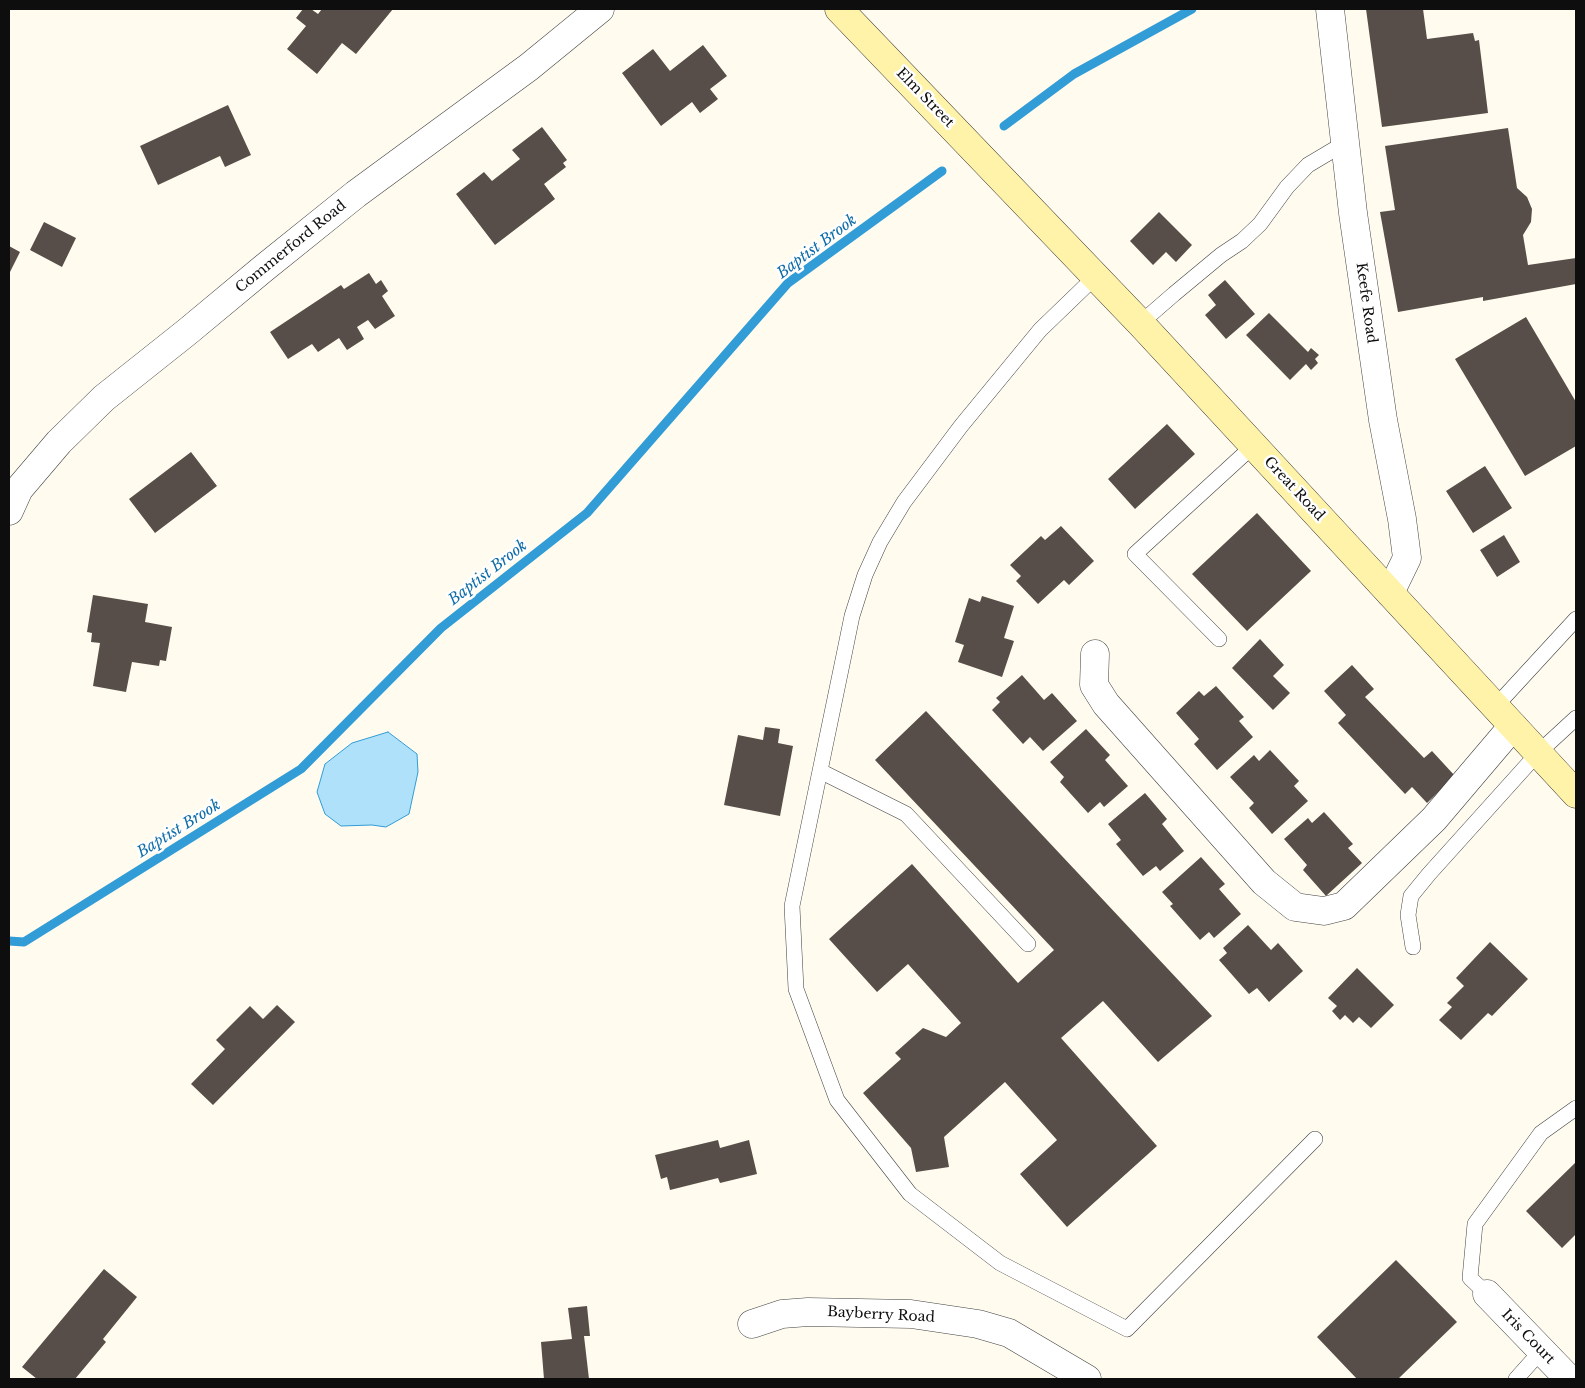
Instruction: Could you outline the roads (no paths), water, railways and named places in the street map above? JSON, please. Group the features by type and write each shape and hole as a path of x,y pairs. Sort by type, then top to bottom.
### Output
{"main road":[{"name":"Elm Street","path":"839,9 1010,186"},
{"name":"Great Road","path":"1010,186 1142,325 1576,794"}],"street":[{"name":"Commerford Road","path":"9,511 19,490 59,442 104,398 356,194 529,67 600,9"},
{"name":"Keefe Road","path":"1330,9 1353,213 1383,420 1402,519 1406,558 1390,593"},
{"path":"1095,654 1094,685 1106,704 1264,882 1295,907 1324,911 1344,906 1434,819 1504,716"},
{"name":"Iris Court","path":"1487,1294 1569,1379"},
{"name":"Bayberry Road","path":"752,1324 782,1314 808,1312 911,1314 978,1324 995,1328 1017,1337 1087,1379"}],"lane":[{"path":"1142,325 1151,314 1174,294 1221,255 1242,241 1260,224 1287,188 1308,166 1345,143"},
{"path":"1096,276 1040,330 961,426 904,502 880,542 865,574 852,616 792,906 796,989 837,1100 910,1194 1000,1263 1127,1329 1315,1139"},
{"path":"1219,640 1135,554 1254,446"},
{"path":"1504,716 1576,619"},
{"path":"1413,947 1408,915 1411,896 1538,753 1576,718"},
{"path":"820,770 906,814 1028,944"},
{"path":"1487,1294 1470,1278 1475,1224 1541,1133 1576,1108"},
{"path":"1516,1379 1542,1350"}],"water":[{"path":"388,732 417,754 418,772 409,814 386,827 372,825 341,826 325,814 317,792 325,764 352,743"}],"waterway":[{"name":"Baptist Brook","path":"1004,126 1074,74 1192,9"},
{"name":"Baptist Brook","path":"9,941 24,942 301,769 441,628 587,513 788,283 942,171"}]}
